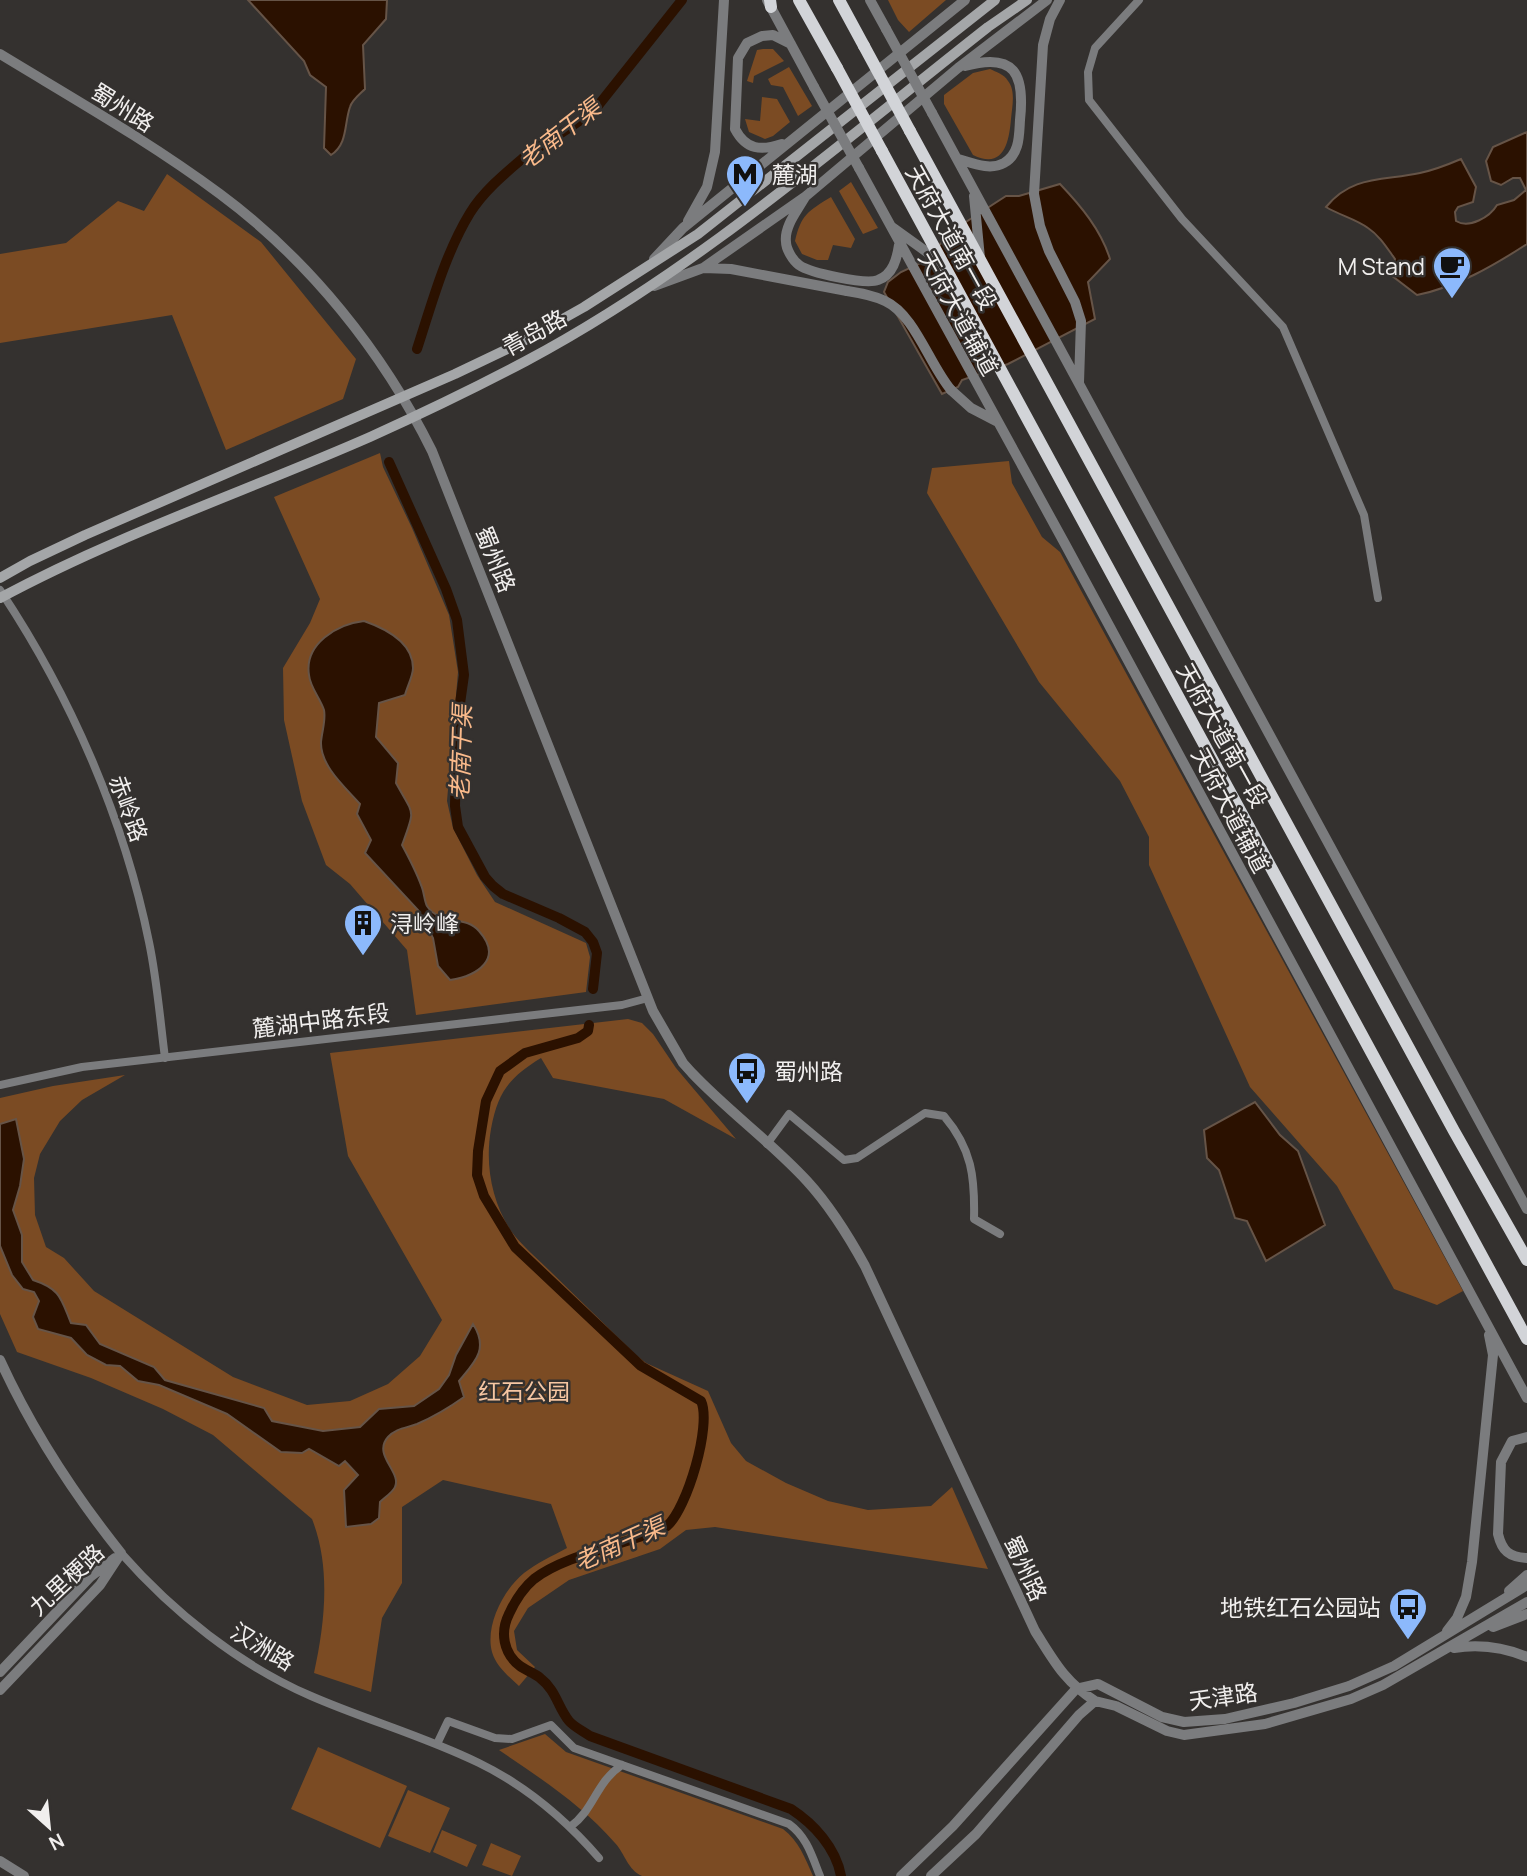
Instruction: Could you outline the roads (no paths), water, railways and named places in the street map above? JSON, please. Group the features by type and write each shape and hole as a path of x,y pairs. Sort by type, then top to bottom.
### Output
{"highway":[{"name":"天府大道南一段","path":"799,0 882,151 927,246 943,263 1527,1339"},
{"name":"天府大道南一段","path":"839,0 1454,1131 1527,1260"}],"main road":[{"name":"青岛路","path":"0,579 30,561 97,530 520,343 584,307 698,234 995,0"},
{"name":"青岛路","path":"1,595 149,527 415,416 528,359 653,286 710,246 988,27 1027,0"}],"street":[{"path":"683,228 706,187 715,152 724,0"},
{"path":"870,0 973,187 978,207 980,258"},
{"path":"952,11 958,0"},
{"path":"643,270 683,228 965,0"},
{"path":"653,286 703,268 806,195 958,68 1047,0"},
{"path":"1060,0 1050,19 1043,44 1034,194 1040,226 1049,251 1075,302 1081,321 1079,384"},
{"path":"1139,0 1095,48 1088,72 1089,100 1182,219 1283,327 1364,515 1378,598"},
{"path":"769,2 791,44"},
{"path":"789,142 767,149 747,145 735,129 734,118 738,58 747,43 762,36 773,35 791,44"},
{"name":"天府大道辅道","path":"791,44 1527,1398"},
{"name":"蜀州路","path":"0,54 176,163 222,195 284,249 329,298 385,367 415,416 432,451 648,998 682,1063 814,1190 852,1242 1035,1630 1060,1671 1076,1689 1096,1701"},
{"path":"957,159 992,167 1004,163 1014,155 1018,146 1022,101 1022,87 1012,69 990,61 958,68"},
{"path":"806,195 787,230 785,244 798,264 810,270 866,282 880,280 890,272 897,261 899,244"},
{"path":"978,207 1056,342 1527,1209"},
{"path":"889,225 927,246"},
{"path":"703,268 730,269 870,295 887,302 907,320 938,375 951,390 971,408 996,421"},
{"name":"赤岭路","path":"1,595 53,681 103,790 127,860 149,942 165,1058"},
{"name":"麓湖中路东段","path":"0,1084 82,1067 622,1005 648,998"},
{"path":"767,1144 789,1114 844,1160 857,1158 925,1113 944,1116 960,1135 975,1183 974,1219 1000,1234"},
{"path":"1440,1639 1457,1618 1466,1597 1472,1562 1493,1354 1487,1324"},
{"name":"汉洲路","path":"0,1360 57,1466 88,1512 138,1573 199,1627 270,1674 310,1695 437,1744 516,1784 570,1827 599,1858"},
{"path":"1527,1437 1512,1441 1501,1462 1497,1534 1506,1553 1516,1558 1527,1558"},
{"name":"九里梗路","path":"0,1672 90,1577 121,1553"},
{"name":"九里梗路","path":"0,1690 100,1585 121,1553"},
{"path":"1490,1606 1527,1575"},
{"name":"天津路","path":"1076,1689 1098,1684 1162,1717 1184,1722 1225,1719 1294,1703 1349,1686 1394,1666 1527,1586"},
{"name":"天津路","path":"1096,1701 1116,1706 1167,1731 1184,1735 1224,1731 1290,1718 1351,1699 1382,1685 1527,1602"},
{"path":"1467,1637 1527,1614"},
{"path":"1446,1649 1470,1645 1492,1646 1527,1657"},
{"path":"901,1876 953,1826 1076,1689"},
{"path":"931,1876 975,1834 1079,1715 1096,1701"},
{"path":"437,1744 448,1721 495,1738 512,1739 551,1725 574,1748 789,1824 800,1831 820,1876"},
{"path":"570,1827 585,1814 603,1781 622,1765"},
{"path":"0,1861 24,1876"}],"waterway":[{"name":"老南干渠","path":"417,349 446,262 475,205 522,159 597,107 682,0"},
{"name":"老南干渠","path":"389,462 446,589 457,620 464,675 457,725 455,806 458,827 485,877 493,886 503,894 585,932 597,953 593,989"},
{"name":"老南干渠","path":"589,1025 588,1031 578,1038 525,1053 500,1071 486,1101 477,1175 484,1196 515,1247 641,1366 701,1401 704,1413 703,1428 696,1466 675,1517 667,1526 655,1532 568,1561 534,1579 519,1595 506,1621 504,1635 507,1649 514,1661 545,1682 571,1723 590,1736 791,1809 808,1822 829,1846 841,1876"}],"place":[{"name":"麓湖","path":"745,208"},
{"name":"M Stand","path":"1452,300"},
{"name":"浔岭峰","path":"363,957"},
{"name":"蜀州路","path":"747,1105"},
{"name":"地铁红石公园站","path":"1408,1641"}],"park label":[{"name":"红石公园","path":"524,1391"}]}
